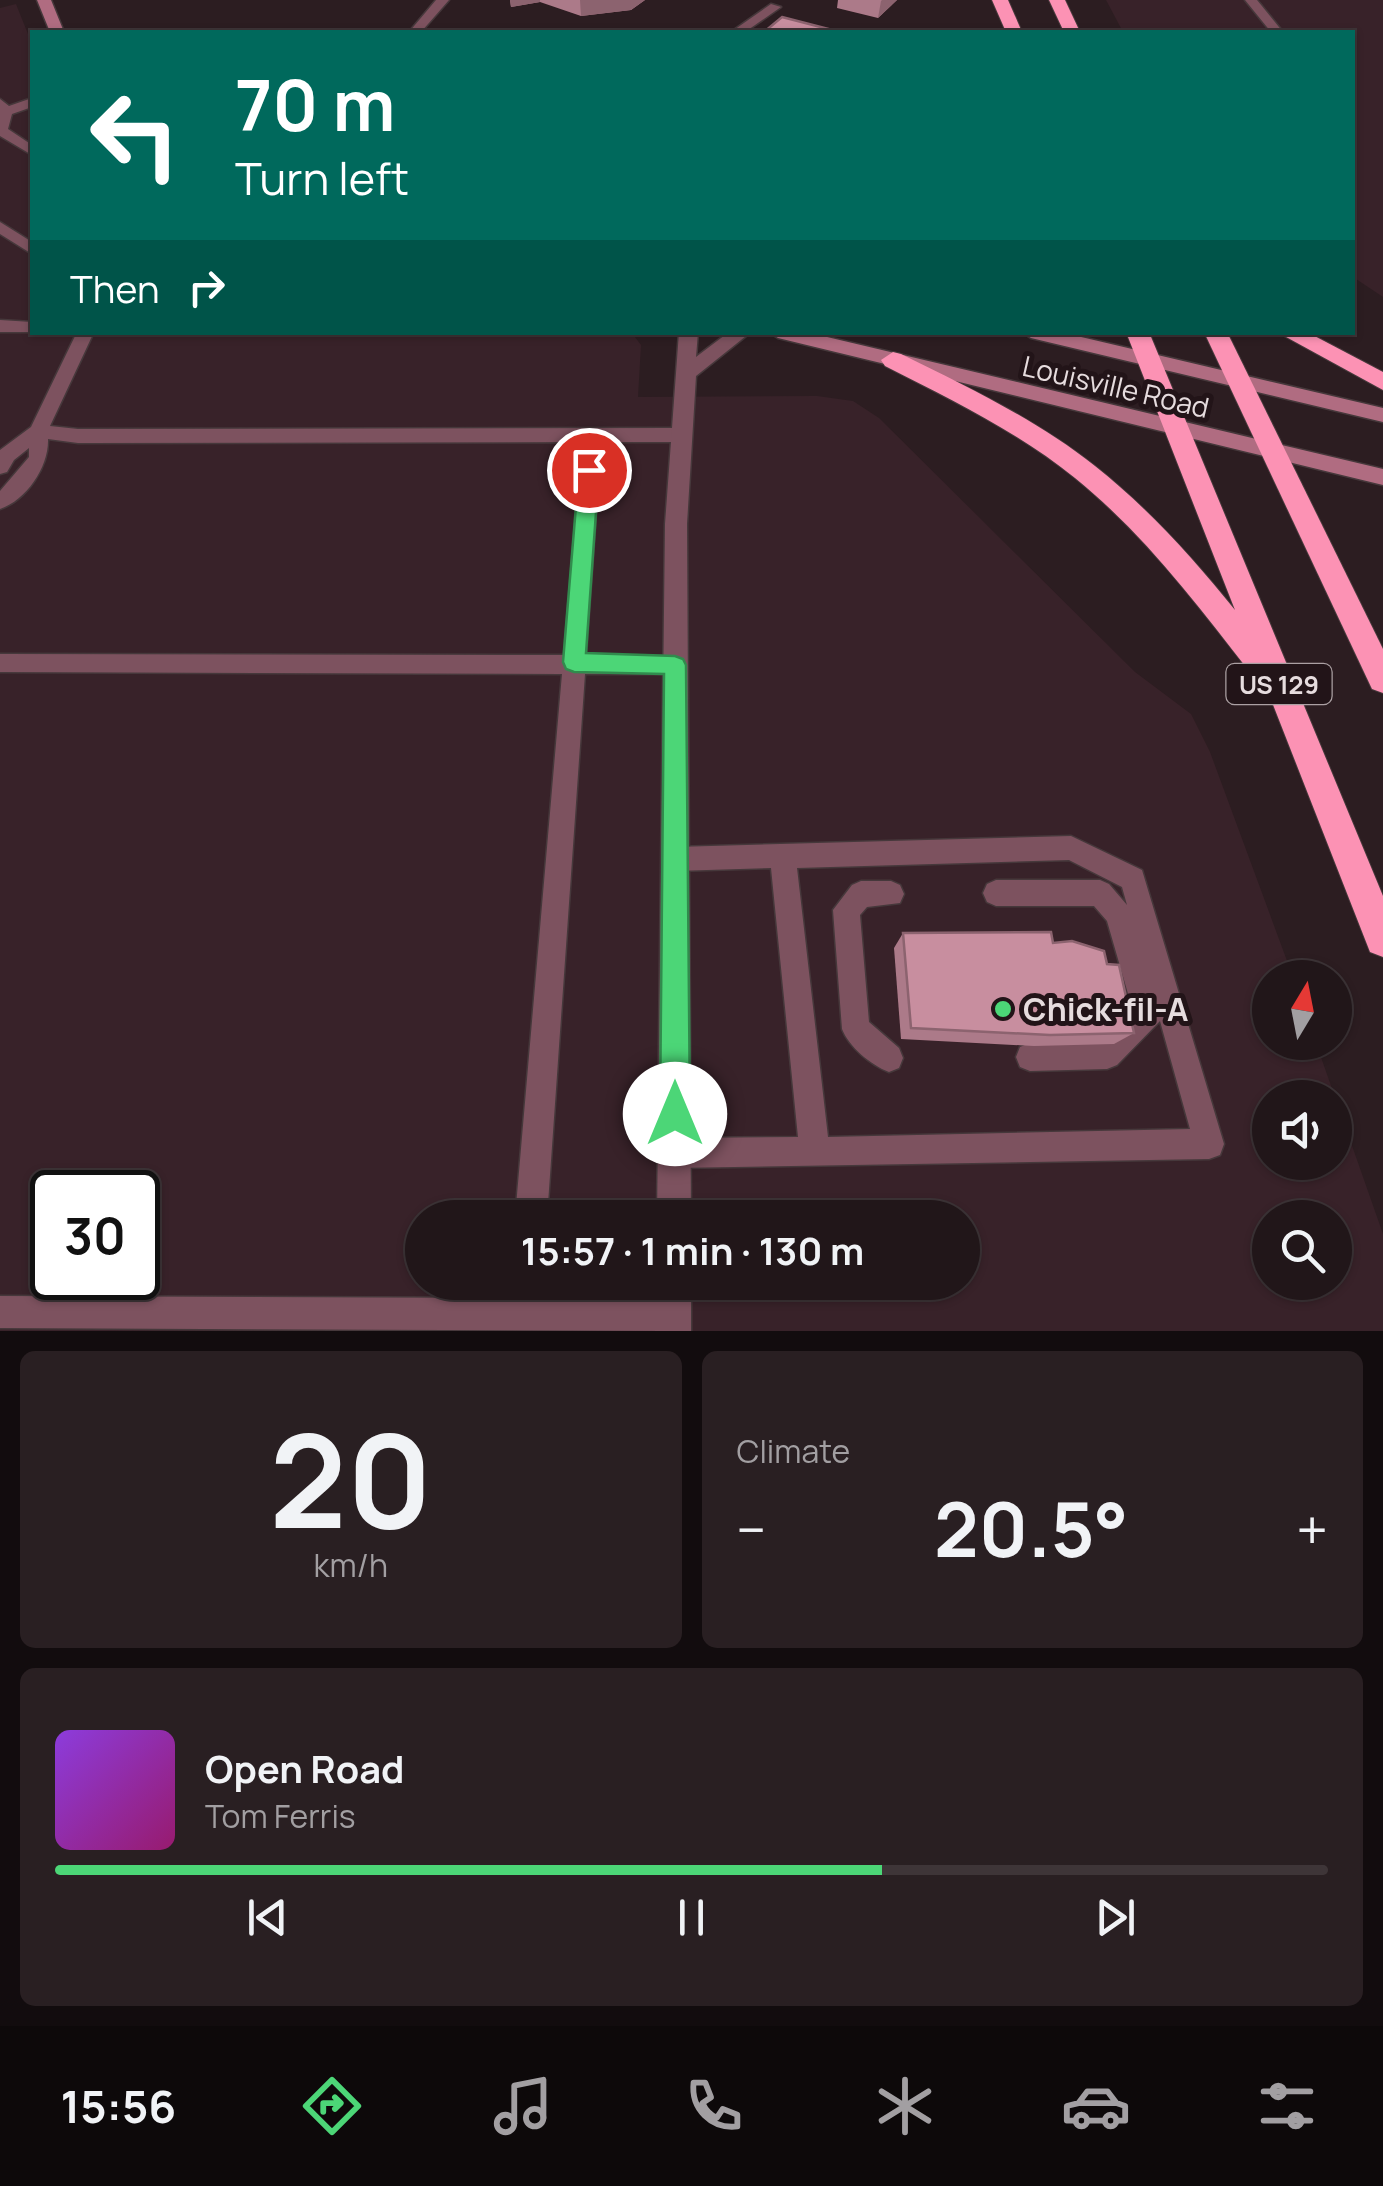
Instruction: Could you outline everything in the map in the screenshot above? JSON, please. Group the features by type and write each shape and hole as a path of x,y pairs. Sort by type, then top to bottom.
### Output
{"highway":[{"path":"1000,0 1013,30"},
{"path":"1057,0 1071,30"},
{"name":"US 129","path":"1138,335 1383,939"},
{"name":"US 129","path":"1216,335 1383,680"},
{"path":"1294,335 1383,382"},
{"path":"893,360 1033,435 1086,472 1150,530 1280,688"}],"main road":[{"path":"44,0 56,30"},
{"name":"Louisville Road","path":"790,335 1383,476"},
{"name":"Louisville Road","path":"1043,335 1383,415"}],"street":[{"path":"674,1200 675,665 679,435 688,335"},
{"path":"686,373 738,335"}],"lane":[{"path":"416,30 444,0"},
{"path":"1252,0 1275,30"},
{"path":"740,30 774,7"},
{"path":"30,102 3,107 0,130 30,150"},
{"path":"0,227 30,248"},
{"path":"0,326 30,327"},
{"path":"0,467 7,455 38,431 85,335"},
{"path":"38,431 78,436 679,435"},
{"path":"0,502 14,492 40,458 38,431"},
{"path":"532,1200 592,436"},
{"path":"0,663 675,665"},
{"path":"674,1154 1209,1144 1133,879 1070,848 675,859"},
{"path":"783,858 815,1152"},
{"path":"996,893 1100,893 1118,914 1148,1016 1182,1052"},
{"path":"889,1058 856,1029 846,910 861,894 891,894"},
{"path":"1030,1058 1107,1054 1148,1016"},
{"path":"0,1312 673,1310"}],"shaded area":[{"path":"1106,0 1383,0 1383,297 1355,278 1355,30 1122,30"},
{"path":"16,4 30,39 30,335 634,335 641,345 638,397 817,396 853,401 879,418 1135,672 1191,714 1210,752 1287,960 1252,960 1252,1060 1322,1060 1329,1080 1252,1080 1252,1180 1352,1180 1352,1146 1383,1234 1383,1331 0,1331 0,8"}],"building":[{"path":"782,17 832,30 766,30"},
{"name":"Chick-fil-A","path":"1051,932 1053,943 1072,941 1104,951 1107,964 1119,965 1134,1033 1050,1035 911,1028 903,933"}],"place":[{"name":"Chick-fil-A","path":"1003,1009"}],"route":[{"path":"589,470 574,662 675,665 675,1114"}]}
